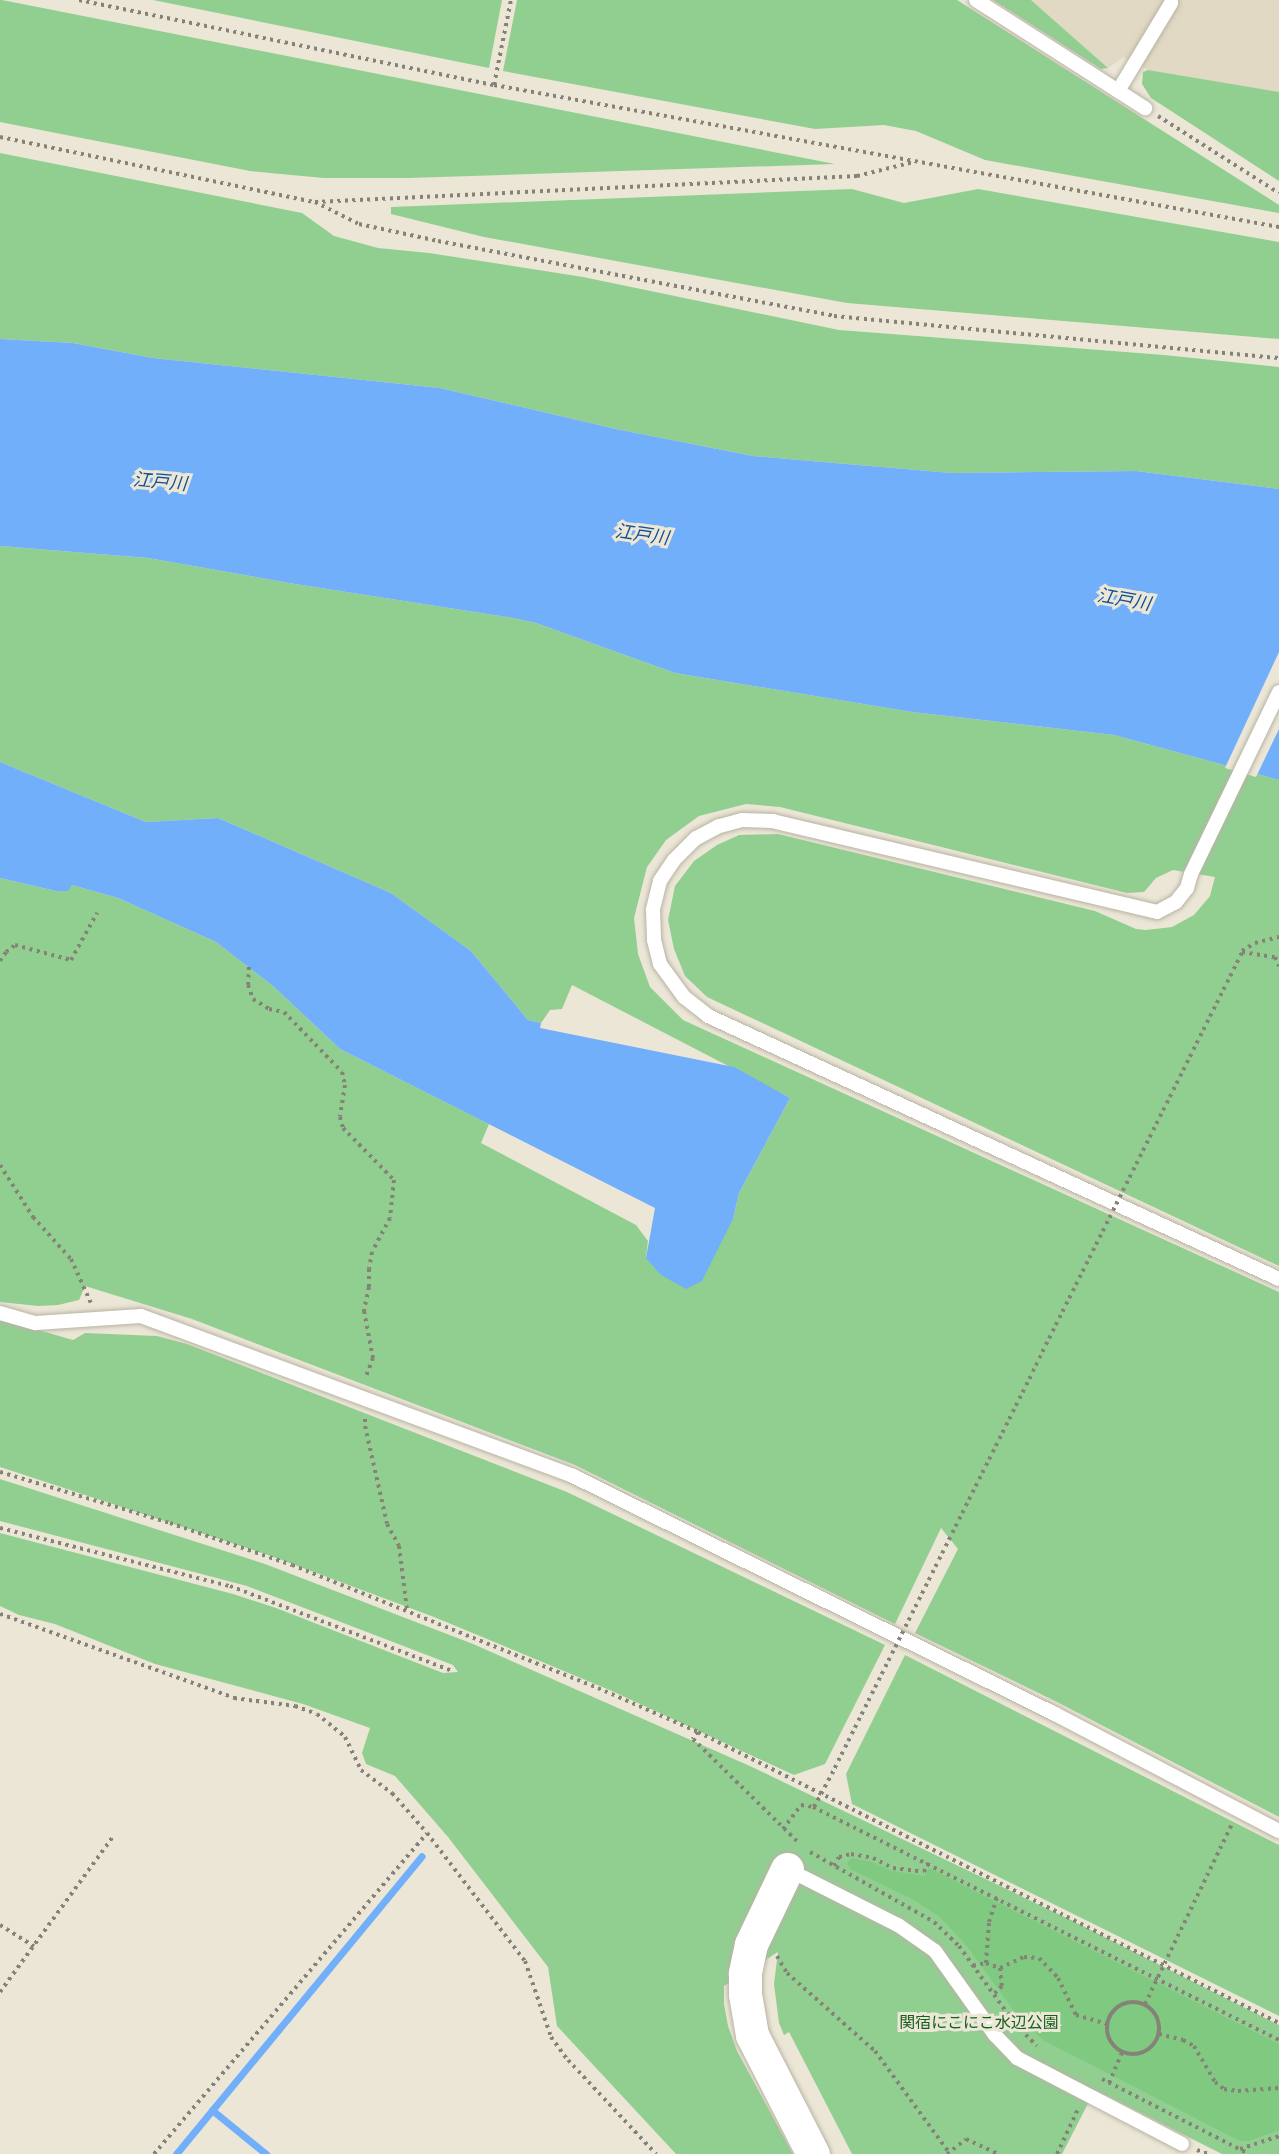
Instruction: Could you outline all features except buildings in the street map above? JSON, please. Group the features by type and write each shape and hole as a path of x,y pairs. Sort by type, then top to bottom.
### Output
{"street":[{"path":"787,1869 751,1944 745,1973 745,1994 752,2035 813,2154"}],"lane":[{"path":"976,0 1145,108"},
{"path":"1118,91 1171,3"},
{"path":"1279,692 1191,873 1186,888 1176,902 1157,912 773,821 742,820 719,826 696,838 674,860 660,881 653,910 654,940 660,964 684,997 708,1016 1279,1279"},
{"path":"0,1313 36,1323 141,1316 573,1476 1054,1714 1279,1831"},
{"path":"787,1869 898,1925 935,1951 995,2035 1017,2058 1182,2144"}],"path":[{"path":"79,0 494,85 1279,227"},
{"path":"494,85 511,0"},
{"path":"1145,108 1279,193"},
{"path":"0,137 315,202 856,176 916,161"},
{"path":"315,202 359,224 834,316 1279,358"},
{"path":"0,961 15,945 71,960 97,913"},
{"path":"813,1807 822,1794 1242,952 1255,944 1279,937"},
{"path":"1242,952 1275,957 1279,966"},
{"path":"249,967 248,985 254,999 269,1009 284,1012 342,1072 345,1085 340,1117 343,1128 394,1180 390,1218 372,1252 364,1311 373,1358 363,1398 364,1426 387,1524 399,1546 407,1609"},
{"path":"0,1165 33,1217 71,1259 98,1319"},
{"path":"0,1472 170,1523 407,1609 598,1688 698,1732 1279,2023"},
{"path":"0,1528 230,1586 453,1671"},
{"path":"0,1614 234,1698 296,1706 317,1714 345,1737 361,1770 392,1793 427,1833 525,1960 551,2037 568,2060 656,2154"},
{"path":"698,1732 693,1739 783,1829 812,1854 934,1922 958,1946 1030,2041 1045,2050"},
{"path":"783,1829 801,1805 813,1807 1279,2040"},
{"path":"1145,2004 1239,1811"},
{"path":"154,2154 427,1833"},
{"path":"0,1992 114,1835"},
{"path":"834,1866 839,1857 851,1854 873,1858 893,1868 924,1872 928,1863"},
{"path":"987,1963 989,1922 997,1898"},
{"path":"0,1925 34,1946"},
{"path":"775,1952 787,1973 875,2051 948,2154 966,2139 998,2154"},
{"path":"973,1966 987,1963 999,1968 1024,1957 1039,1958 1058,1978 1076,2015 1107,2024"},
{"path":"993,1995 1002,1986 999,1968"},
{"path":"1138,2002 1145,2004 1157,2017 1159,2034 1149,2049 1141,2053 1122,2052 1110,2041 1107,2024 1109,2016 1121,2004 1138,2002"},
{"path":"1159,2034 1183,2040 1194,2046 1215,2082 1224,2089 1238,2091 1279,2088"},
{"path":"1109,2083 1122,2052"},
{"path":"1100,2078 1249,2154"},
{"path":"1057,2154 1079,2107"},
{"path":"1239,2149 1279,2136"}],"shaded area":[{"path":"1031,0 1279,0 1279,92 1148,70 1124,57 1108,68"}],"green space":[{"path":"0,0 835,164 409,178 324,178 250,171 0,122"},
{"path":"153,0 502,0 489,68"},
{"path":"517,0 957,0 1279,205 1279,213 985,160 916,131 884,125 815,129 503,71"},
{"path":"993,0 1031,0 1108,68 1101,69"},
{"path":"1148,70 1279,92 1279,181 1151,98 1142,84 1143,72"},
{"path":"0,153 302,213 334,236 378,248 429,253 583,277 839,330 1164,355 1279,367 1279,489 1136,471 952,473 753,456 616,429 440,388 153,358 73,343 0,339"},
{"path":"852,189 904,203 978,189 1279,242 1279,339 847,303 484,237 391,214 391,207"},
{"path":"0,546 148,558 295,584 513,618 536,623 675,673 912,712 1114,735 1279,780 1279,1266 707,997 685,976 674,949 668,920 675,886 694,861 717,845 739,835 778,834 1095,911 1136,929 1146,930 1172,927 1194,915 1210,896 1215,877 1173,870 1156,878 1144,892 1127,893 780,807 746,804 699,816 666,840 647,867 634,918 638,954 650,987 683,1020 1279,1292 1279,1817 1057,1702 915,1633 958,1549 941,1528 895,1624 575,1465 192,1319 85,1286 79,1300 58,1305 38,1306 0,1302 0,878 56,891 72,885 118,898 216,942 273,986 340,1049 489,1124 481,1143 636,1225 648,1241 646,1258 733,1219 739,1193 790,1098 572,985 562,1009 550,1010 541,1023 528,1020 471,951 391,893 218,818 146,822 0,762"},
{"path":"0,1319 73,1340 85,1333 157,1336 187,1344 567,1492 885,1645 825,1764 794,1775 612,1691 434,1617 271,1556 0,1467"},
{"name":"関宿にこにこ水辺公園","path":"0,1479 265,1564 473,1644 752,1767 1073,1921 1279,2025 1279,2154 1222,2154 1095,2090 1062,2154 852,2154 789,2032 784,2035 779,2023 774,1984 778,1952 724,1986 724,2004 728,2026 737,2051 793,2154 676,2154 557,2026 548,1967 448,1837 395,1776 366,1764 362,1753 370,1728 303,1704 155,1664 55,1624 19,1615 0,1606 0,1533 233,1594 276,1608 443,1673 458,1672 453,1665 247,1586 0,1521"},
{"path":"905,1655 1279,1845 1279,2016 852,1804 846,1774"},
{"path":"852,1858 872,1862 892,1871 925,1876 929,1868 1279,2044 1279,2130 1249,2141 1240,2141 1043,2040 1017,2015 966,1945 940,1917 914,1900 850,1869 847,1863"}],"water":[{"name":"江戸川","path":"0,339 73,343 153,358 440,388 616,429 753,456 952,473 1136,471 1279,489 1279,780 1114,735 912,712 675,673 536,623 513,618 295,584 148,558 0,546"},
{"path":"0,762 146,822 218,818 391,893 471,951 528,1020 541,1023 540,1028 734,1067 790,1098 739,1193 733,1219 702,1281 686,1289 661,1275 646,1258 655,1208 340,1049 273,986 216,942 118,898 72,885 68,891 56,891 0,878"}],"pier":[{"path":"1279,652 1279,729 1256,777 1225,768"}],"waterway":[{"path":"176,2154 422,1856"},
{"path":"212,2110 266,2154"}]}
